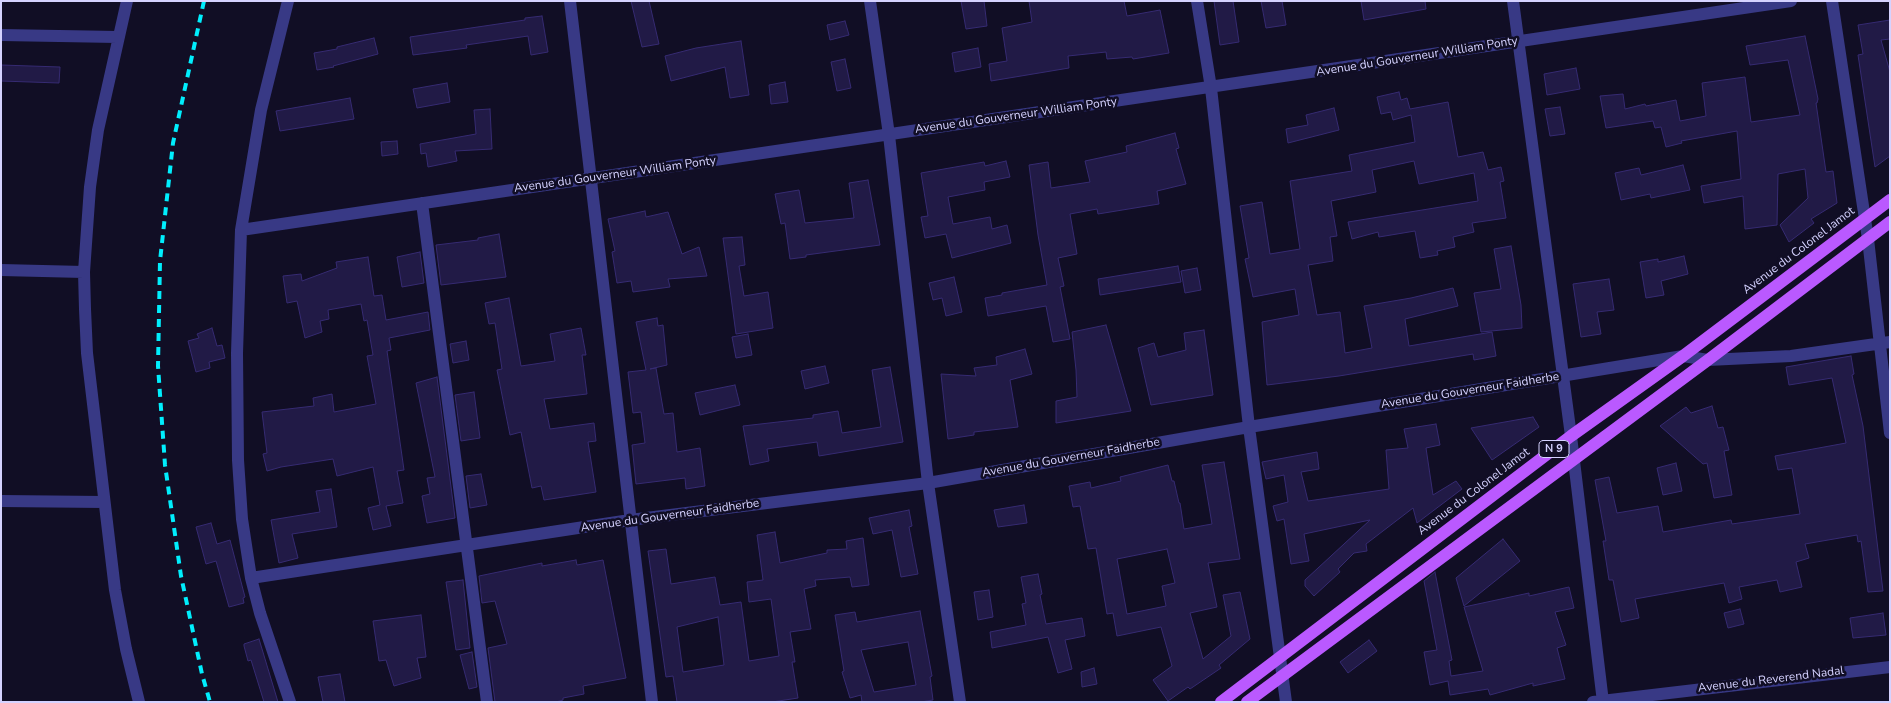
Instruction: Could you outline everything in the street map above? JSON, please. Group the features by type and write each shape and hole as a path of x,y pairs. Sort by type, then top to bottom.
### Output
{"main road":[{"name":"Avenue du Colonel Jamot","path":"1221,702 1571,436 1683,356 1890,200"},
{"name":"N 9","path":"1247,702 1708,360 1890,222"}],"street":[{"path":"127,1 98,130 90,187 84,272 87,353 115,590 138,702"},
{"path":"288,1 261,110 241,230 237,353 238,460 242,519 251,578 260,613 290,702"},
{"path":"570,1 652,702"},
{"path":"870,1 889,135 928,483 960,702"},
{"path":"1197,1 1210,88 1249,427 1286,702"},
{"path":"1512,1 1571,436 1600,701"},
{"name":"Avenue du Gouverneur William Ponty","path":"241,230 1791,1"},
{"path":"1832,1 1884,343 1890,432"},
{"path":"1,35 118,37"},
{"path":"422,203 487,702"},
{"path":"1,270 84,272"},
{"name":"Avenue du Gouverneur Faidherbe","path":"251,578 630,520 928,483 1249,427 1683,356 1708,360 1791,356 1884,343"},
{"path":"1,502 104,502"},
{"name":"Avenue du Reverend Nadal","path":"1600,701 1890,667"}],"building":[{"path":"631,1 649,1 659,44 642,47"},
{"path":"961,1 984,1 987,26 966,29"},
{"path":"1029,1 1124,1 1127,16 1160,10 1169,53 1133,59 1132,57 1107,59 1106,52 1068,56 1069,68 991,81 989,64 1007,61 1002,28 1032,22"},
{"path":"1214,1 1233,1 1239,42 1220,45"},
{"path":"1261,1 1282,1 1286,25 1266,28"},
{"path":"1361,1 1425,1 1426,9 1364,20"},
{"path":"542,16 548,52 531,55 528,36 466,45 467,48 413,55 410,37"},
{"path":"1890,20 1890,39 1881,40 1890,72 1890,156 1875,167 1858,55 1863,54 1858,25"},
{"path":"845,21 849,35 830,40 827,25"},
{"path":"1805,36 1818,99 1816,103 1826,172 1833,171 1837,203 1811,219 1814,223 1789,242 1780,225 1808,198 1805,169 1778,174 1777,225 1745,229 1743,196 1704,203 1701,186 1741,179 1737,131 1681,141 1682,143 1666,147 1661,127 1655,128 1653,121 1606,128 1600,96 1623,94 1625,109 1676,100 1680,121 1706,116 1702,83 1745,77 1751,122 1800,115 1788,60 1750,65 1746,46"},
{"path":"374,38 378,54 317,70 314,53 337,49 337,47"},
{"path":"741,41 749,95 730,98 725,67 671,81 665,56 696,48"},
{"path":"978,48 981,67 955,72 952,53"},
{"path":"845,59 851,88 837,91 831,62"},
{"path":"1,65 60,67 59,83 1,81"},
{"path":"1576,68 1580,89 1547,95 1544,74"},
{"path":"785,82 788,102 771,104 769,85"},
{"path":"447,83 450,102 417,108 413,89"},
{"path":"1399,92 1401,100 1407,98 1410,109 1448,102 1458,157 1483,152 1488,170 1501,167 1504,181 1500,182 1506,218 1472,223 1474,232 1453,237 1455,247 1437,251 1438,255 1420,258 1415,231 1379,237 1378,232 1352,239 1348,222 1478,201 1474,173 1419,184 1414,161 1372,170 1376,192 1331,201 1337,236 1330,237 1333,261 1308,265 1317,315 1340,312 1345,353 1372,348 1364,306 1453,288 1458,306 1405,319 1409,346 1492,332 1496,356 1474,360 1473,354 1339,376 1267,385 1262,322 1299,315 1295,289 1253,297 1245,259 1249,258 1240,206 1262,202 1270,254 1300,249 1290,181 1352,171 1349,155 1415,142 1411,115 1393,120 1391,112 1381,114 1377,97"},
{"path":"350,98 354,119 280,131 276,111"},
{"path":"1560,107 1565,134 1550,136 1545,109"},
{"path":"1334,108 1339,130 1288,143 1286,129 1308,125 1306,115"},
{"path":"490,109 492,149 455,151 457,161 428,167 426,153 421,154 420,144 476,134 474,110"},
{"path":"1175,133 1179,148 1176,149 1186,184 1157,191 1159,204 1098,214 1097,209 1070,214 1077,254 1058,258 1064,286 1060,287 1070,339 1053,342 1046,306 988,316 985,298 1047,285 1029,165 1048,162 1051,188 1090,182 1085,161 1127,152 1126,146"},
{"path":"397,141 398,154 382,156 381,142"},
{"path":"1006,161 1010,177 984,182 985,190 948,197 953,224 990,217 992,229 1007,225 1011,243 952,258 946,234 925,238 921,217 928,216 921,173 984,162 985,166"},
{"path":"1683,165 1690,190 1651,198 1650,194 1621,200 1615,173 1639,168 1641,175"},
{"path":"868,180 880,245 790,259 785,223 781,224 775,194 799,190 805,223 854,218 849,183"},
{"path":"645,211 646,217 668,212 682,254 699,247 707,276 668,279 670,287 633,292 631,281 617,283 612,252 615,251 608,219"},
{"path":"499,234 506,277 441,285 436,245 478,240 478,238"},
{"path":"742,237 745,265 739,266 744,296 768,292 773,328 736,334 723,238"},
{"path":"1511,246 1521,305 1522,328 1481,332 1474,293 1501,289 1494,249"},
{"path":"420,252 424,283 402,287 397,257"},
{"path":"1684,256 1688,274 1661,281 1664,295 1646,298 1640,262 1658,259 1658,262"},
{"path":"368,257 374,296 382,295 386,320 428,312 430,330 389,338 391,350 387,351 404,470 397,471 403,503 386,506 391,526 373,530 368,508 380,505 373,467 337,476 333,459 267,471 263,454 267,453 262,412 314,406 313,398 332,394 334,412 376,404 367,356 373,355 367,320 364,321 361,304 328,310 329,319 320,321 322,332 305,338 297,301 287,303 283,276 301,274 302,281 337,268 336,262"},
{"path":"1178,266 1181,282 1100,295 1098,279"},
{"path":"1197,268 1201,290 1185,293 1181,271"},
{"path":"954,277 962,312 946,316 942,298 933,300 929,283"},
{"path":"1609,279 1614,310 1597,312 1601,334 1581,337 1573,284"},
{"path":"509,298 521,366 555,361 550,334 581,328 586,355 582,355 587,394 544,399 550,429 594,423 596,441 588,442 596,492 544,500 541,486 532,488 521,432 510,435 497,370 502,369 495,323 489,324 485,303"},
{"path":"657,318 658,326 663,325 667,365 650,369 656,368 664,414 673,413 677,452 700,448 705,486 686,489 685,478 636,484 632,445 645,443 641,412 633,413 628,372 646,370 636,322"},
{"path":"1106,325 1131,411 1056,423 1056,401 1077,397 1072,332"},
{"path":"212,328 217,346 222,345 225,358 209,362 210,368 196,372 188,341 199,338 197,334"},
{"path":"1204,330 1213,395 1151,405 1138,348 1154,343 1158,357 1186,350 1184,333"},
{"path":"748,334 752,355 736,358 732,337"},
{"path":"466,341 469,360 453,363 450,344"},
{"path":"1025,349 1032,374 1010,380 1018,427 974,432 974,435 948,439 941,374 976,376 974,368 997,365 996,357"},
{"path":"1851,356 1854,374 1852,375 1863,426 1883,591 1868,592 1861,541 1858,542 1857,535 1805,544 1809,558 1796,562 1802,587 1780,592 1777,580 1739,587 1742,599 1729,603 1724,583 1635,599 1639,618 1621,622 1613,580 1609,580 1603,541 1606,541 1595,480 1609,477 1617,513 1658,506 1663,532 1731,520 1732,524 1800,514 1792,468 1778,470 1775,456 1846,443 1832,378 1789,385 1786,367"},
{"path":"825,366 829,383 805,389 801,371"},
{"path":"890,367 903,442 819,456 817,442 767,449 769,461 750,465 743,426 813,418 813,415 838,411 842,433 881,427 872,370"},
{"path":"437,377 455,518 427,523 422,496 430,494 427,478 435,477 416,383"},
{"path":"735,385 740,405 700,415 695,393"},
{"path":"474,392 480,438 461,441 455,395"},
{"path":"1712,406 1718,428 1723,427 1729,450 1724,451 1732,495 1714,498 1707,463 1703,464 1660,426 1686,407 1691,413"},
{"path":"1533,417 1539,427 1492,460 1471,428"},
{"path":"1436,424 1440,445 1426,448 1433,495 1456,481 1462,489 1417,523 1413,508 1366,544 1367,551 1354,553 1338,569 1340,572 1314,596 1305,586 1305,580 1370,520 1304,534 1309,561 1291,564 1284,519 1277,521 1273,506 1288,502 1284,475 1266,479 1262,462 1317,452 1319,469 1301,472 1308,501 1389,489 1386,450 1408,448 1404,429"},
{"path":"1224,462 1240,559 1208,563 1217,607 1190,613 1203,659 1231,636 1223,595 1240,592 1250,639 1219,665 1221,668 1168,701 1153,680 1172,666 1161,627 1117,636 1113,613 1107,614 1096,548 1088,549 1080,506 1073,507 1069,486 1090,482 1091,488 1121,481 1120,477 1168,465 1180,503 1184,529 1212,524 1202,465","holes":["1167,549 1175,583 1162,586 1166,606 1127,614 1117,559"]},
{"path":"1676,463 1682,491 1663,495 1657,468"},
{"path":"481,474 487,505 470,508 466,476"},
{"path":"331,489 337,527 292,534 298,558 279,563 271,520 320,512 316,491"},
{"path":"1024,505 1027,523 998,527 994,510"},
{"path":"909,510 912,526 909,527 918,574 901,577 892,530 873,534 869,518"},
{"path":"211,523 217,544 230,540 245,597 243,598 244,603 229,607 216,561 206,564 196,527"},
{"path":"775,532 780,563 827,553 827,550 847,549 846,541 863,538 869,585 852,587 850,577 815,580 816,586 804,589 811,629 790,632 795,662 792,662 798,698 772,702 677,702 673,676 666,677 648,551 666,549 671,584 715,577 720,605 741,602 749,661 779,656 771,599 749,602 747,582 763,580 757,535","holes":["718,617 724,665 683,672 677,627"]},
{"path":"1503,539 1520,561 1464,606 1456,578"},
{"path":"576,560 577,565 603,560 626,678 583,686 584,694 563,698 563,700 556,702 495,702 488,648 507,644 495,601 482,603 479,576 542,563 542,566"},
{"path":"1435,572 1452,660 1449,661 1451,676 1483,671 1464,607 1529,593 1529,596 1569,587 1574,608 1555,612 1566,645 1557,648 1565,679 1533,686 1533,683 1490,695 1488,689 1450,695 1448,681 1430,685 1424,652 1437,650 1424,581"},
{"path":"1038,574 1046,624 1082,618 1085,636 1065,640 1072,669 1058,673 1048,637 992,648 990,632 1026,625 1022,604 1026,603 1021,577"},
{"path":"463,580 470,648 456,650 446,582"},
{"path":"989,590 993,617 978,620 974,592"},
{"path":"1740,609 1744,624 1728,628 1724,613"},
{"path":"920,611 932,676 930,677 933,700 921,702 862,702 861,695 850,698 842,672 844,671 835,615 855,612 857,622","holes":["908,642 916,685 874,692 861,650"]},
{"path":"1883,613 1886,635 1853,638 1850,618"},
{"path":"421,615 426,657 417,658 421,678 394,686 386,660 379,661 373,621"},
{"path":"259,639 278,702 264,702 251,660 248,661 244,644"},
{"path":"1369,640 1377,651 1348,673 1340,662"},
{"path":"472,652 477,687 469,689 460,655"},
{"path":"1094,668 1097,684 1082,687 1081,672"},
{"path":"340,674 345,702 323,702 318,677"}],"railway":[{"path":"204,1 173,143 160,261 158,366 165,465 181,576 202,674 210,702"}]}
